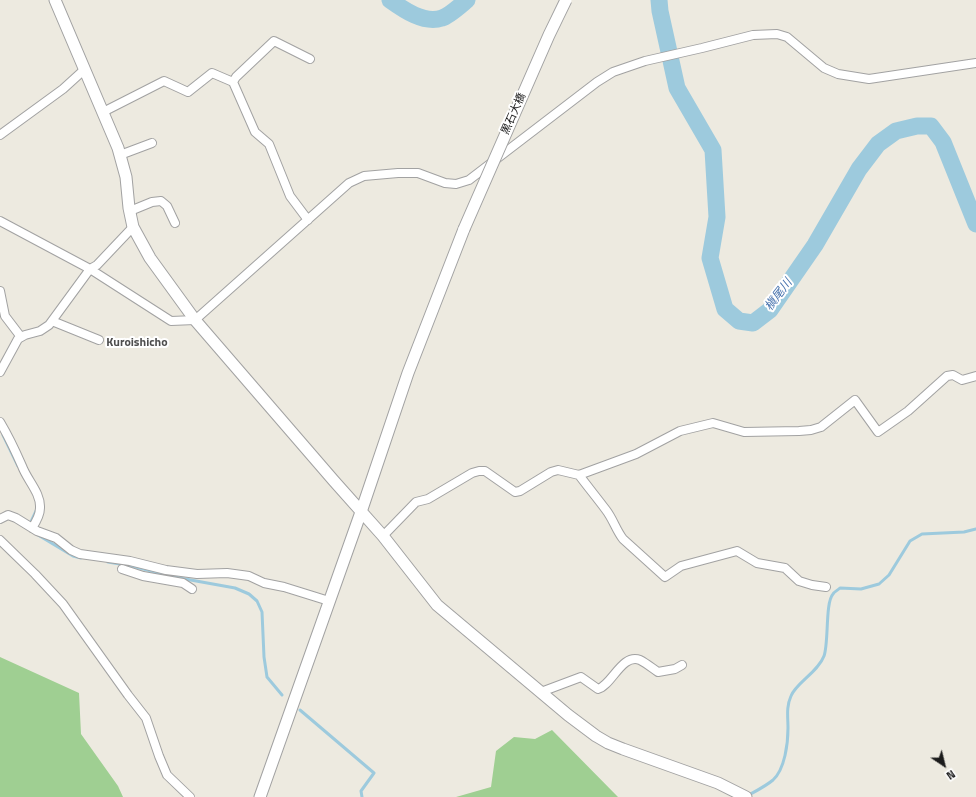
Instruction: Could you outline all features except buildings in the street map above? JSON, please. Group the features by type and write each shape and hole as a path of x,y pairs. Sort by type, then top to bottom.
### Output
{"street":[{"path":"55,0 120,155 126,177 133,227 150,258 195,320 383,536 437,605 568,715 596,736 608,743 718,783 746,797"},
{"name":"黒石大橋","path":"260,797 361,512 408,374 464,229 566,0"},
{"path":"0,221 90,269 171,321 195,320 349,183 364,176 398,173 418,174 445,183 456,184 468,180 597,82 613,72 645,61 752,35 777,34 787,37 824,68 838,74 869,79 976,63"},
{"path":"233,82 236,77 274,41 310,59"},
{"path":"0,135 63,89 85,69"},
{"path":"103,112 164,81 188,92 212,73 233,82 255,132 269,144 290,196 308,220"},
{"path":"120,155 152,143"},
{"path":"130,211 152,202 161,201 166,206 175,223"},
{"path":"0,372 18,339 24,335 40,331 49,325 90,269 97,265 133,227"},
{"path":"0,291 5,316 21,337"},
{"path":"52,321 99,340"},
{"path":"383,536 416,502 428,499 478,470 485,471 515,492 520,491 551,472 558,470 579,475 636,454 680,431 712,422 744,432 811,430 820,427 855,400 878,432 908,411 947,376 953,375 962,380 976,376"},
{"path":"0,422 39,499 39,516 32,528"},
{"path":"579,475 606,510 623,540 665,578 681,566 736,552 757,563 784,568 799,582 826,587"},
{"path":"0,518 8,515 16,518 32,528 56,538 71,550 80,554 130,561 173,571 197,574 227,572 249,576 264,583 284,587 329,601"},
{"path":"0,540 35,574 62,604 146,718 167,775 190,797"},
{"path":"137,573 139,563"},
{"path":"122,569 142,576 183,583 192,589"},
{"path":"541,692 581,677 598,689 603,687 623,664 631,660 639,660 658,672 675,669 682,665"}],"green space":[{"path":"0,657 79,693 81,734 118,786 123,797 0,797"},
{"path":"552,730 618,797 456,797 491,787 496,751 514,737 535,739"}],"waterway":[{"name":"槇尾川","path":"390,0 414,15 428,19 442,18 467,0"},
{"name":"槇尾川","path":"659,0 660,11 677,88 713,150 717,217 710,258 725,309 739,321 753,323 770,310 815,245 859,169 878,144 896,131 917,126 931,126 943,142 976,224"},
{"path":"3,435 18,466"},
{"path":"29,526 37,509"},
{"path":"747,796 773,780 783,763 788,734 789,700 797,687 817,667 824,656 829,606 834,593 840,588 861,589 879,584 889,575 910,541 922,534 964,532 976,529"},
{"path":"38,535 73,556 81,558"},
{"path":"108,562 132,566 174,577 235,588 249,594 257,601 262,612 264,657 267,677 282,695"},
{"path":"300,710 374,773 361,791 362,797"}],"district":[{"name":"Kuroishicho","path":"137,343"}]}
